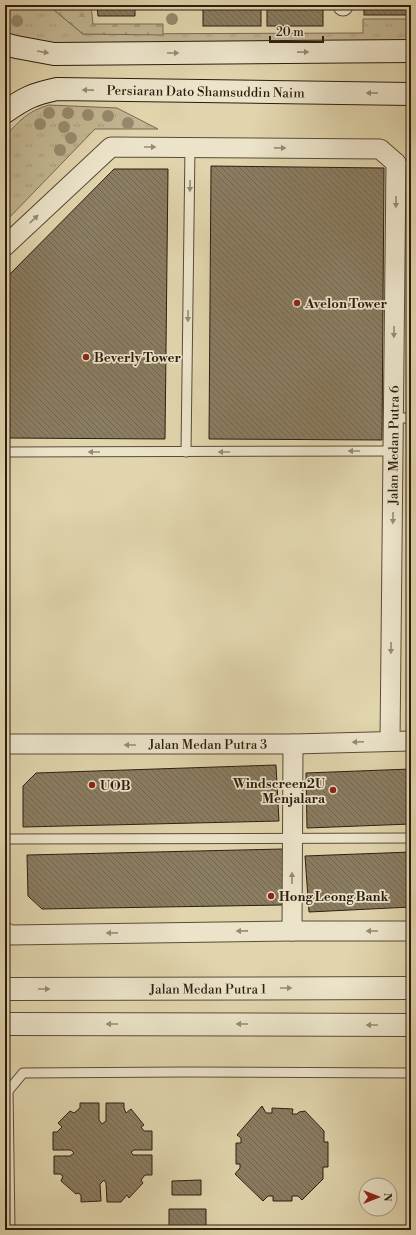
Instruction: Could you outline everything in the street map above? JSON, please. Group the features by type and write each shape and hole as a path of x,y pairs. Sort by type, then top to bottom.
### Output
{"main road":[{"path":"5,44 54,54 411,51"},
{"name":"Persiaran Dato Shamsuddin Naim","path":"5,112 23,99 38,93 57,89 411,94"},
{"name":"Jalan Medan Putra 1","path":"5,989 411,988"},
{"path":"5,1024 411,1025"}],"street":[{"path":"5,246 111,147 380,149 404,163"},
{"name":"Jalan Medan Putra 6","path":"390,741 393,451 402,418 404,163"},
{"name":"Jalan Medan Putra 3","path":"5,744 293,744 411,741"},
{"path":"292,931 293,744"},
{"path":"8,933 411,931"}],"lane":[{"path":"186,452 190,147"},
{"path":"5,452 393,451"},
{"path":"5,839 411,838"},
{"path":"10,1230 8,1091 23,1073 411,1073"}],"green space":[{"path":"5,5 48,5 83,34 363,33 363,19 411,19 411,45 40,47 5,34"},
{"path":"48,5 91,5 93,24 163,24 163,35 83,34"},
{"path":"49,105 117,108 158,129 95,129 5,222 5,136 29,114"}],"building":[{"path":"97,5 135,5 135,16 98,16"},
{"path":"203,5 261,5 261,26 203,26"},
{"path":"267,5 323,5 323,26 267,26"},
{"path":"364,5 411,5 411,15 364,15"},
{"name":"Avelon Tower","path":"211,166 384,168 382,440 209,439"},
{"name":"Beverly Tower","path":"114,169 168,169 165,439 7,438 8,276"},
{"path":"276,765 279,821 23,827 23,786 36,773"},
{"path":"411,769 411,824 307,828 306,773"},
{"path":"283,849 283,905 42,909 28,896 27,855"},
{"path":"411,852 411,907 309,912 305,856"},
{"path":"80,1103 99,1103 99,1120 102,1124 106,1121 106,1103 124,1103 126,1113 131,1109 144,1125 141,1127 144,1131 152,1131 152,1150 134,1150 131,1152 133,1155 152,1155 152,1175 145,1175 141,1180 143,1183 129,1198 127,1195 121,1202 107,1202 106,1183 104,1180 100,1184 101,1201 81,1202 81,1196 79,1193 76,1194 61,1181 63,1176 60,1174 54,1174 54,1156 70,1156 74,1153 71,1150 53,1150 53,1132 57,1132 62,1127 58,1123 70,1111 74,1113 80,1108"},
{"path":"262,1106 266,1113 272,1113 272,1108 293,1109 292,1114 305,1111 324,1131 324,1142 328,1142 328,1167 323,1167 323,1179 302,1200 298,1196 292,1196 292,1201 273,1201 273,1196 268,1196 263,1201 235,1174 240,1168 240,1164 236,1164 236,1143 241,1143 241,1138 237,1135"},
{"path":"201,1180 201,1195 172,1195 172,1181"},
{"path":"169,1209 206,1209 206,1227 169,1226"}],"place":[{"name":"Avelon Tower","path":"297,303"},
{"name":"Beverly Tower","path":"86,357"},
{"name":"UOB","path":"92,785"},
{"name":"Windscreen2U Menjalara","path":"333,790"},
{"name":"Hong Leong Bank","path":"271,896"}]}
